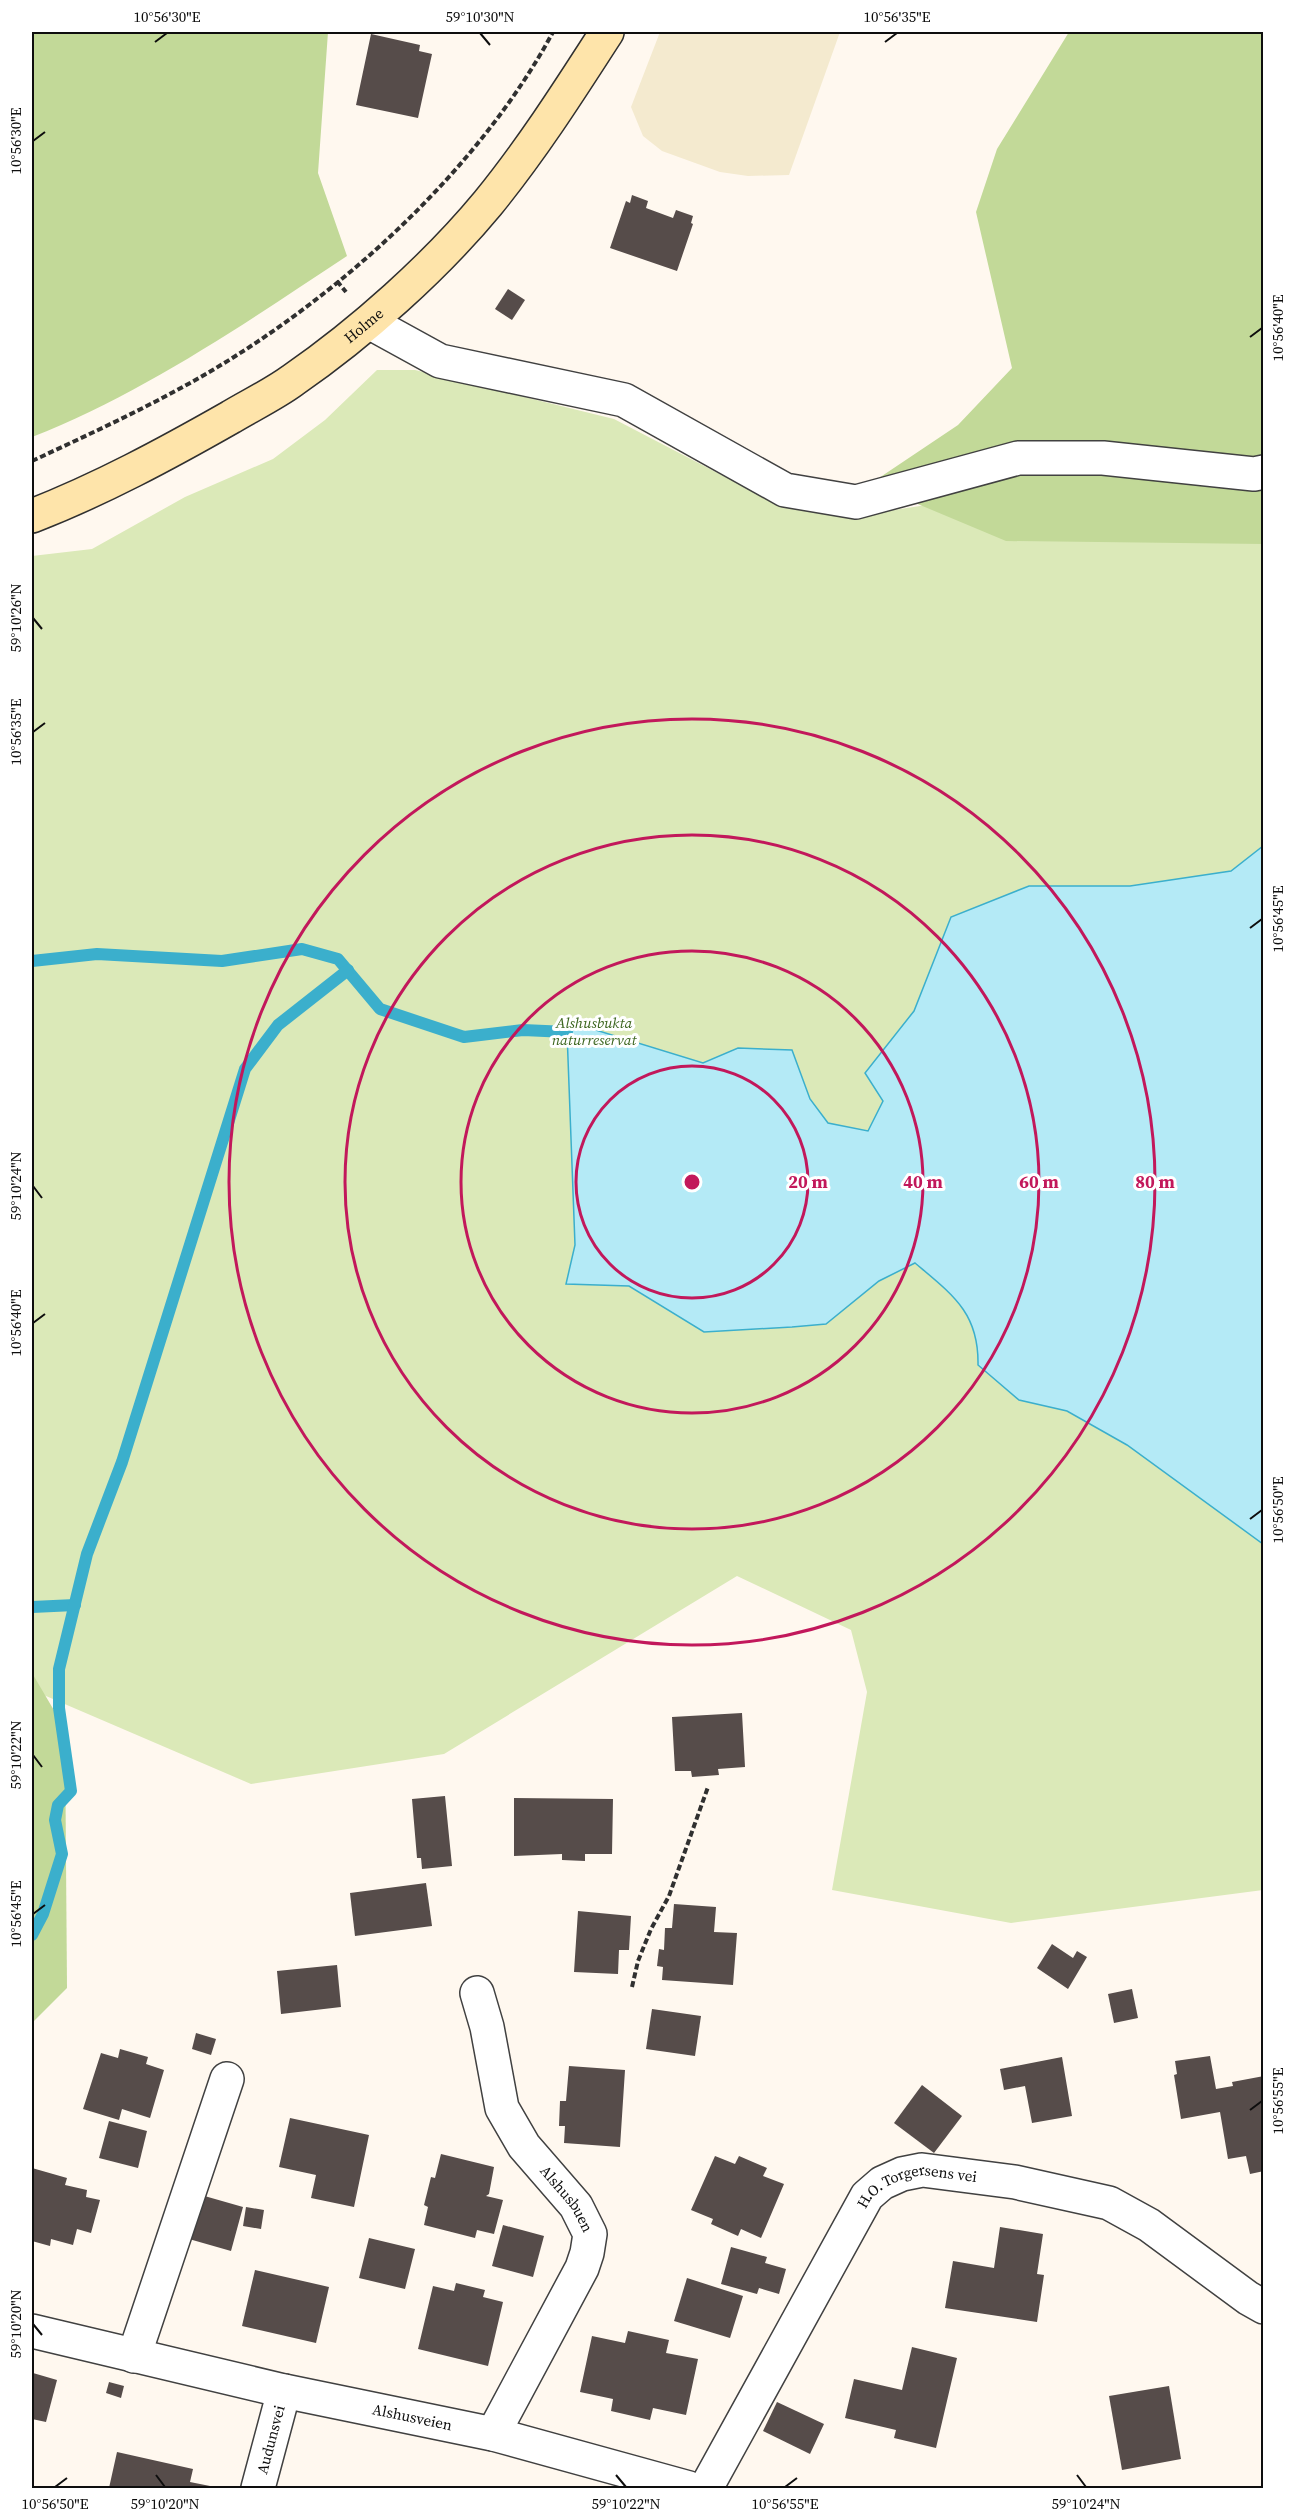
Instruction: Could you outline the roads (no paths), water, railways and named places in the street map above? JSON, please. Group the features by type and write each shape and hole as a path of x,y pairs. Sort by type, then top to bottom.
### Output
{"main road":[{"name":"Holme","path":"32,516 82,496 195,438 292,381 369,322 431,263 486,204 544,129 607,32"}],"street":[{"path":"369,322 440,361 624,400 785,490 856,502 1018,458 1103,458 1254,474 1263,472"},
{"name":"Alshusbuen","path":"477,1994 487,2027 502,2108 524,2146 576,2206 590,2234 582,2268 493,2434"},
{"path":"134,2356 227,2079"},
{"name":"H.O. Torgersens vei","path":"706,2488 867,2196 882,2183 902,2174 922,2170 960,2174 1015,2182 1109,2203 1149,2225 1263,2307"},
{"name":"Alshusveien","path":"32,2331 284,2391 493,2434 689,2488"},
{"name":"Audunsvei","path":"258,2488 284,2391"}],"water":[{"path":"1263,846 1263,1544 1127,1445 1067,1411 1019,1400 978,1365 977,1347 969,1318 952,1296 915,1263 879,1281 826,1324 792,1327 704,1332 629,1286 566,1284 575,1245 567,1032 586,1027 703,1063 738,1048 792,1050 810,1099 828,1123 868,1131 883,1101 865,1073 914,1011 951,917 1029,886 1130,886 1231,871"}],"waterway":[{"path":"32,961 97,954 222,961 302,949 338,959 380,1009 464,1037 523,1030 567,1032"},
{"path":"32,1935 43,1914 62,1854 55,1820 58,1805 71,1791 59,1708 59,1669 87,1554 122,1462 245,1069 278,1025 348,970"},
{"path":"32,1607 75,1605"}],"park label":[{"name":"Alshusbukta naturreservat","path":"594,1032"}]}
